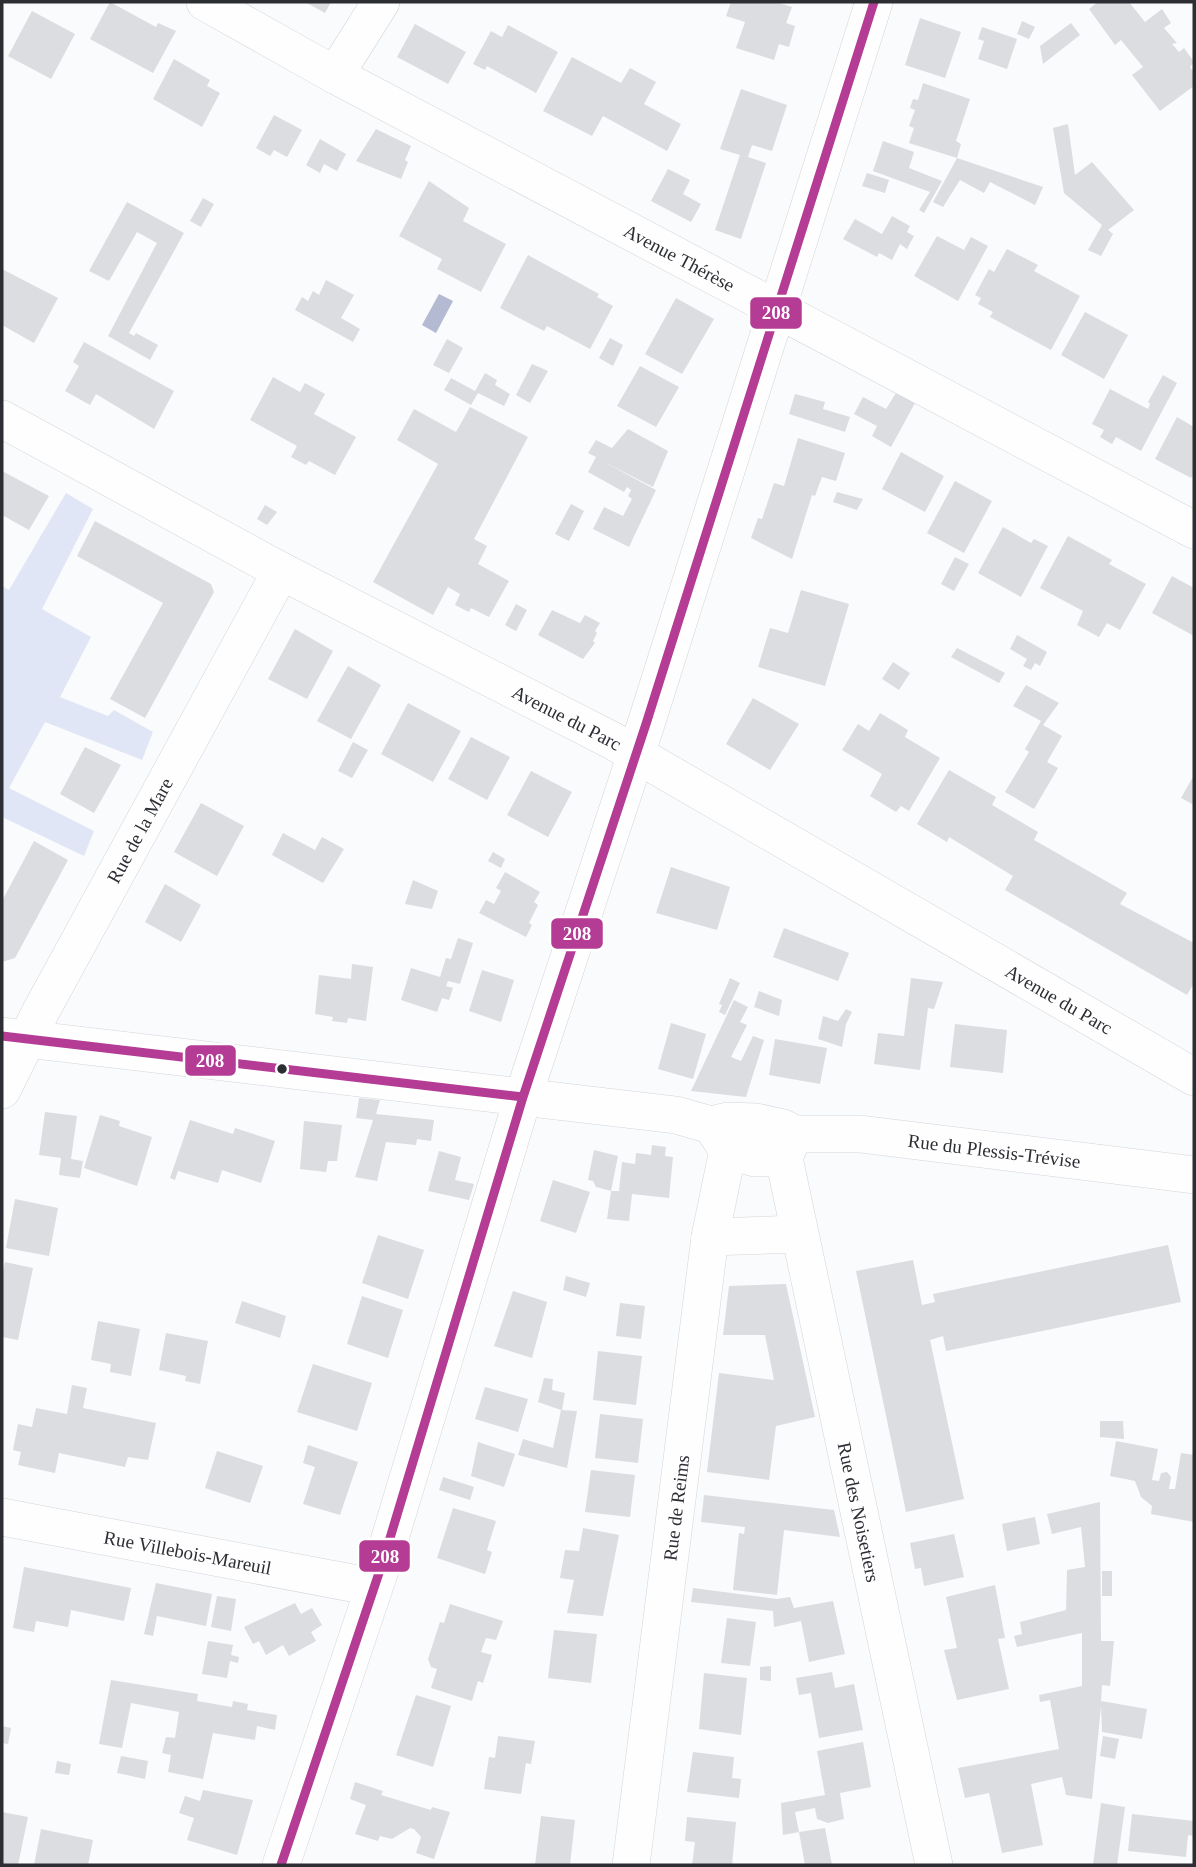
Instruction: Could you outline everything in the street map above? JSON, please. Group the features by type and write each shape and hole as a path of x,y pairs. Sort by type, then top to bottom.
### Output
{"street":[{"name":"Avenue Thérèse","path":"205,2 335,75 1194,530"},
{"path":"335,75 381,2"},
{"path":"281,1865 373,1587 523,1097 874,2"},
{"name":"Avenue du Parc","path":"2,419 281,571 635,754 1194,1077"},
{"name":"Rue de la Mare","path":"2,1090 14,1038 281,571"},
{"name":"Rue du Plessis-Trévise","path":"14,1038 676,1115 755,1158 789,1146 860,1134 1194,1175"},
{"name":"Rue de Reims","path":"631,1865 710,1237 719,1138"},
{"name":"Rue des Noisetiers","path":"789,1146 799,1234 934,1865"},
{"path":"710,1237 799,1234"},
{"name":"Rue Villebois-Mareuil","path":"2,1517 373,1587"}],"shaded area":[{"path":"439,294 453,301 436,333 422,325"},
{"path":"66,493 93,509 42,609 91,637 60,697 108,716 114,710 153,732 142,760 45,722 9,788 94,831 84,856 2,817 2,586 9,590"}],"building":[{"path":"110,2 156,27 158,23 176,31 153,73 90,39"},
{"path":"305,2 331,2 325,13"},
{"path":"731,2 776,2 792,7 786,23 795,26 789,47 779,44 774,60 736,48 745,22 726,16"},
{"path":"1098,2 1129,2 1145,22 1162,9 1171,23 1164,28 1177,43 1172,44 1179,52 1184,48 1194,62 1190,67 1194,73 1194,86 1160,111 1132,75 1143,67 1121,40 1115,45 1089,9"},
{"path":"32,11 75,34 51,79 8,56"},
{"path":"920,18 961,32 945,78 905,65"},
{"path":"1022,21 1035,27 1029,39 1017,34"},
{"path":"1071,23 1080,35 1043,64 1040,46"},
{"path":"415,24 466,52 448,84 397,57"},
{"path":"508,25 558,52 536,93 487,66 485,70 473,64 491,31 502,37"},
{"path":"982,27 1017,39 1007,69 978,59 984,41 978,39"},
{"path":"572,57 621,83 630,68 656,82 644,104 681,124 667,151 603,116 592,136 543,111"},
{"path":"174,59 210,80 207,86 220,93 202,127 153,99"},
{"path":"923,83 970,99 956,141 961,144 957,158 909,143 914,128 909,126 915,110 910,108 913,99 918,100"},
{"path":"741,89 787,105 772,151 752,145 748,157 766,163 741,239 715,230 740,155 720,149"},
{"path":"274,115 302,130 287,157 274,150 270,156 256,148"},
{"path":"1068,124 1075,175 1092,162 1134,210 1108,230 1113,234 1101,256 1088,250 1102,225 1064,193 1053,128"},
{"path":"376,129 411,146 401,179 356,161"},
{"path":"320,139 346,154 337,171 324,164 320,173 306,165"},
{"path":"883,141 914,152 909,168 942,181 924,213 919,210 930,192 873,171"},
{"path":"957,158 1043,187 1035,205 990,182 984,193 960,180 943,207 933,202"},
{"path":"668,169 690,180 683,194 701,204 691,222 651,201"},
{"path":"867,173 889,180 885,193 862,186"},
{"path":"429,181 469,208 463,221 506,244 481,292 437,269 442,259 399,236"},
{"path":"203,198 214,204 201,227 190,221"},
{"path":"127,202 184,233 129,333 134,336 136,333 158,345 150,360 108,336 157,243 137,232 109,281 89,271"},
{"path":"892,216 910,226 907,232 914,236 907,249 900,244 892,260 879,253 877,257 843,239 855,219 882,234"},
{"path":"937,236 964,250 971,237 988,246 958,301 914,276"},
{"path":"1007,249 1038,265 1034,271 1080,296 1051,350 990,317 993,312 978,304 981,298 975,295 989,269 994,272"},
{"path":"528,255 599,294 597,297 613,306 590,349 547,326 544,331 500,308"},
{"path":"2,269 58,298 34,343 2,325"},
{"path":"326,280 354,295 341,318 360,329 353,342 295,310 302,297 308,301 313,291 319,295"},
{"path":"676,298 714,319 682,374 645,354"},
{"path":"1085,312 1128,335 1104,379 1061,355"},
{"path":"610,338 623,345 613,366 599,358"},
{"path":"447,339 463,348 449,373 433,365"},
{"path":"84,342 174,391 154,429 96,394 90,405 65,391 79,366 73,362"},
{"path":"532,364 548,371 530,403 516,395"},
{"path":"640,366 679,387 656,427 617,406"},
{"path":"485,373 497,380 495,385 510,394 504,406 478,393 471,405 444,390 451,378 475,391"},
{"path":"1163,375 1177,383 1141,451 1116,437 1112,444 1100,437 1104,430 1092,424 1110,389 1148,409 1148,402"},
{"path":"273,377 300,392 305,383 325,394 314,414 356,437 335,475 309,461 306,465 291,457 297,446 250,420"},
{"path":"896,393 915,403 891,447 872,436 877,426 854,414 863,397 886,409"},
{"path":"795,394 825,402 823,409 850,417 845,432 789,414"},
{"path":"470,407 528,437 474,539 487,546 478,564 509,581 489,617 471,608 469,612 455,605 460,594 448,587 433,615 373,582 438,464 397,440 414,409 456,432"},
{"path":"1177,417 1194,427 1194,473 1191,478 1155,459"},
{"path":"628,429 668,451 653,487 602,461 656,490 629,547 593,529 604,507 623,516 632,499 628,496 631,490 627,487 624,492 588,472 596,457 588,453 596,440 612,448"},
{"path":"798,438 845,453 836,481 822,477 815,496 812,495 792,559 751,538 758,518 762,519 774,483 784,486"},
{"path":"901,452 944,476 925,512 882,489"},
{"path":"2,471 49,496 29,530 2,515"},
{"path":"955,481 992,501 964,553 927,533"},
{"path":"837,492 863,499 857,510 833,502"},
{"path":"571,504 584,511 569,541 555,534"},
{"path":"265,505 277,512 267,525 257,519"},
{"path":"95,521 211,584 214,592 145,718 110,699 163,603 77,556"},
{"path":"1003,527 1031,543 1034,539 1048,546 1021,597 978,573"},
{"path":"1068,536 1112,560 1109,564 1146,584 1120,630 1107,623 1099,637 1077,625 1083,611 1040,588"},
{"path":"955,557 969,564 954,591 941,584"},
{"path":"1172,576 1194,588 1194,636 1152,613"},
{"path":"801,590 849,604 825,686 758,667 770,628 788,633"},
{"path":"516,604 527,610 516,631 505,625"},
{"path":"552,610 580,623 585,615 600,623 595,631 595,643 583,659 538,635"},
{"path":"295,629 333,651 307,699 268,679"},
{"path":"1017,635 1047,652 1040,666 1035,663 1031,670 1023,666 1027,659 1010,649"},
{"path":"957,648 1005,673 999,683 951,657"},
{"path":"893,662 910,673 899,690 882,679"},
{"path":"348,666 381,685 351,739 317,721"},
{"path":"1026,685 1059,703 1043,725 1062,736 1047,762 1058,768 1034,809 1005,792 1029,752 1025,749 1041,721 1013,706"},
{"path":"753,698 799,724 770,770 726,744"},
{"path":"408,703 461,731 433,782 381,754"},
{"path":"880,713 908,730 905,737 940,758 909,811 901,806 896,812 870,796 882,774 842,750 858,724 869,731"},
{"path":"471,737 510,757 487,800 448,779"},
{"path":"353,742 368,750 352,778 338,771"},
{"path":"85,747 121,765 94,813 60,794"},
{"path":"949,770 996,797 992,805 1038,832 1034,840 1127,893 1120,904 1194,943 1194,983 1187,995 1005,890 1013,876 949,837 947,842 917,824"},
{"path":"531,771 572,792 548,837 507,815"},
{"path":"1194,775 1194,805 1181,798"},
{"path":"201,803 244,826 217,876 174,852"},
{"path":"283,833 315,850 322,837 344,849 323,883 272,855"},
{"path":"34,841 68,860 15,958 2,962 2,901"},
{"path":"493,852 505,859 501,868 488,861"},
{"path":"671,867 730,887 717,930 656,913"},
{"path":"505,872 540,892 534,902 538,905 529,923 532,925 526,937 479,913 486,900 494,904 501,891 496,888"},
{"path":"413,880 438,891 432,909 405,904"},
{"path":"165,884 201,905 181,942 145,922"},
{"path":"784,928 849,953 838,981 773,957"},
{"path":"458,938 473,943 460,984 448,981 446,986 453,988 449,1000 442,998 437,1012 401,1000 411,968 440,977 446,958 451,959"},
{"path":"352,964 373,967 366,1021 348,1018 347,1023 332,1021 333,1017 315,1014 319,975 351,979"},
{"path":"482,970 514,980 501,1022 469,1011"},
{"path":"730,978 740,983 725,1015 719,1012 722,1005 719,1004"},
{"path":"911,978 943,982 934,1009 928,1008 920,1070 874,1064 878,1033 904,1036"},
{"path":"759,991 782,1000 779,1016 754,1007"},
{"path":"734,1000 748,1007 740,1022 747,1025 731,1057 741,1061 753,1036 764,1040 746,1097 691,1091"},
{"path":"846,1009 852,1012 846,1024 842,1047 818,1039 823,1016 838,1021"},
{"path":"671,1023 706,1034 693,1079 658,1069"},
{"path":"955,1024 1007,1030 1003,1073 950,1067"},
{"path":"775,1039 827,1048 820,1084 769,1075"},
{"path":"359,1098 380,1100 376,1114 434,1120 431,1141 417,1139 416,1145 386,1142 377,1181 355,1177 373,1120 356,1118"},
{"path":"45,1112 77,1116 71,1159 83,1161 80,1178 59,1175 61,1158 39,1155"},
{"path":"100,1115 120,1121 119,1126 152,1137 137,1186 84,1168"},
{"path":"190,1120 233,1134 235,1128 275,1141 261,1183 222,1170 218,1183 178,1171 175,1180 170,1178"},
{"path":"304,1121 342,1125 337,1161 328,1161 326,1172 300,1169"},
{"path":"652,1145 666,1147 665,1156 673,1157 669,1198 632,1194 629,1221 607,1219 611,1191 619,1191 622,1162 635,1164 636,1153 651,1155"},
{"path":"594,1150 618,1156 611,1191 596,1187 593,1181 588,1180"},
{"path":"439,1151 461,1157 455,1180 474,1184 469,1200 428,1191"},
{"path":"553,1180 590,1192 576,1233 540,1221"},
{"path":"15,1199 58,1208 49,1256 6,1248"},
{"path":"378,1235 424,1250 408,1299 362,1283"},
{"path":"1168,1245 1181,1302 946,1351 943,1336 930,1340 964,1499 906,1512 856,1271 913,1260 922,1305 935,1302 933,1294"},
{"path":"5,1262 33,1268 18,1340 2,1337 2,1275"},
{"path":"566,1276 590,1283 586,1297 563,1290"},
{"path":"786,1284 815,1417 776,1426 769,1480 707,1472 719,1373 774,1380 765,1335 723,1335 729,1286"},
{"path":"513,1291 547,1302 532,1358 494,1346"},
{"path":"362,1296 403,1310 388,1358 347,1344"},
{"path":"242,1301 286,1316 280,1338 235,1323"},
{"path":"620,1303 645,1306 641,1339 616,1336"},
{"path":"98,1321 140,1329 131,1376 110,1372 111,1364 91,1360"},
{"path":"166,1333 208,1341 200,1384 185,1381 186,1376 159,1370"},
{"path":"598,1351 642,1356 636,1405 593,1400"},
{"path":"313,1364 372,1383 357,1431 297,1412"},
{"path":"544,1378 553,1379 552,1390 565,1393 562,1410 577,1411 567,1468 518,1455 523,1439 553,1448 561,1410 538,1402"},
{"path":"72,1385 87,1388 83,1408 156,1423 148,1460 128,1457 125,1467 59,1453 55,1473 18,1465 21,1452 13,1450 18,1424 32,1427 36,1408 67,1414"},
{"path":"485,1387 528,1399 518,1432 475,1419"},
{"path":"600,1414 643,1419 638,1463 595,1458"},
{"path":"1100,1421 1123,1421 1124,1439 1100,1437"},
{"path":"1116,1441 1158,1449 1152,1480 1159,1481 1161,1473 1167,1472 1171,1477 1169,1489 1175,1489 1181,1453 1194,1455 1194,1522 1151,1514 1152,1506 1141,1497 1135,1481 1110,1476"},
{"path":"478,1442 515,1454 504,1487 471,1476"},
{"path":"308,1445 358,1462 340,1515 303,1504 315,1467 303,1463"},
{"path":"217,1451 263,1466 250,1503 205,1488"},
{"path":"591,1470 635,1475 630,1517 585,1512"},
{"path":"443,1477 474,1487 470,1500 439,1490"},
{"path":"704,1495 834,1510 840,1537 784,1530 777,1595 733,1590 739,1533 744,1534 745,1527 701,1522"},
{"path":"1100,1502 1101,1641 1114,1641 1110,1686 1102,1685 1101,1701 1147,1709 1142,1739 1102,1732 1101,1706 1092,1799 1066,1795 1062,1777 1031,1784 1043,1845 1002,1853 989,1793 965,1798 958,1768 1059,1749 1050,1700 1040,1702 1039,1695 1082,1686 1082,1633 1017,1647 1014,1636 1022,1634 1020,1622 1066,1610 1067,1570 1085,1567 1081,1527 1052,1534 1047,1514"},
{"path":"453,1508 496,1521 487,1550 492,1552 485,1574 437,1558"},
{"path":"1035,1517 1040,1544 1007,1551 1002,1524"},
{"path":"583,1528 619,1535 603,1616 567,1613 574,1580 560,1578 565,1550 579,1551"},
{"path":"954,1534 964,1577 924,1586 921,1568 915,1569 910,1543"},
{"path":"24,1567 131,1588 124,1621 71,1610 68,1627 36,1621 34,1632 13,1628"},
{"path":"1102,1571 1112,1571 1112,1596 1102,1596"},
{"path":"156,1583 212,1594 206,1626 157,1616 153,1636 144,1634"},
{"path":"995,1585 1005,1638 998,1639 1009,1689 957,1700 944,1650 957,1648 946,1597"},
{"path":"693,1588 777,1599 790,1597 794,1608 833,1601 845,1654 809,1662 801,1621 774,1627 773,1611 691,1602"},
{"path":"217,1596 236,1599 231,1631 211,1627"},
{"path":"295,1603 301,1614 312,1608 322,1625 311,1632 316,1641 289,1656 283,1645 266,1655 259,1641 253,1644 244,1627"},
{"path":"450,1604 503,1621 496,1640 486,1638 481,1652 492,1655 483,1683 478,1681 472,1701 431,1688 437,1669 431,1667 428,1659 440,1622 444,1623"},
{"path":"727,1618 756,1622 750,1666 721,1663"},
{"path":"554,1630 597,1634 591,1683 548,1678"},
{"path":"208,1641 233,1645 231,1655 239,1657 238,1663 230,1661 227,1678 202,1674"},
{"path":"771,1666 771,1681 760,1680 760,1667"},
{"path":"832,1672 835,1688 854,1684 863,1730 819,1738 811,1693 799,1695 796,1678"},
{"path":"704,1673 747,1678 741,1735 699,1729"},
{"path":"111,1680 198,1694 197,1701 232,1707 233,1701 248,1704 247,1710 277,1715 275,1730 257,1726 255,1740 213,1733 203,1779 168,1772 171,1755 162,1753 166,1737 175,1738 179,1712 131,1703 122,1748 99,1744"},
{"path":"416,1695 451,1706 433,1767 396,1755"},
{"path":"2,1726 11,1728 8,1744 2,1743"},
{"path":"498,1736 535,1741 531,1764 526,1763 521,1794 484,1789 489,1757 495,1758"},
{"path":"1103,1736 1119,1739 1115,1759 1100,1756"},
{"path":"863,1742 871,1787 840,1793 844,1819 828,1823 817,1819 815,1808 795,1812 799,1832 783,1835 781,1803 825,1795 817,1751"},
{"path":"693,1752 734,1757 732,1778 741,1779 739,1798 687,1792"},
{"path":"121,1756 148,1761 145,1779 117,1773"},
{"path":"57,1761 71,1764 69,1775 55,1773"},
{"path":"355,1782 383,1791 381,1795 431,1810 432,1807 450,1812 434,1859 416,1853 421,1837 414,1829 410,1828 392,1839 380,1836 378,1841 355,1834 366,1805 350,1799"},
{"path":"203,1790 253,1800 237,1855 187,1840 194,1818 179,1813 185,1796 200,1801"},
{"path":"1101,1803 1125,1807 1117,1865 1093,1865"},
{"path":"2,1812 28,1817 18,1865 2,1865"},
{"path":"1132,1814 1194,1821 1194,1836 1188,1835 1186,1857 1128,1851"},
{"path":"541,1816 575,1820 570,1865 535,1865"},
{"path":"687,1817 736,1822 732,1865 692,1865 695,1842 685,1841"},
{"path":"825,1828 832,1865 805,1865 799,1832"},
{"path":"41,1829 93,1840 88,1865 34,1865"}],"transit line":[{"name":"208","path":"281,1865 384,1558 523,1097 646,724 874,2"},
{"name":"208","path":"2,1036 523,1097"}]}
